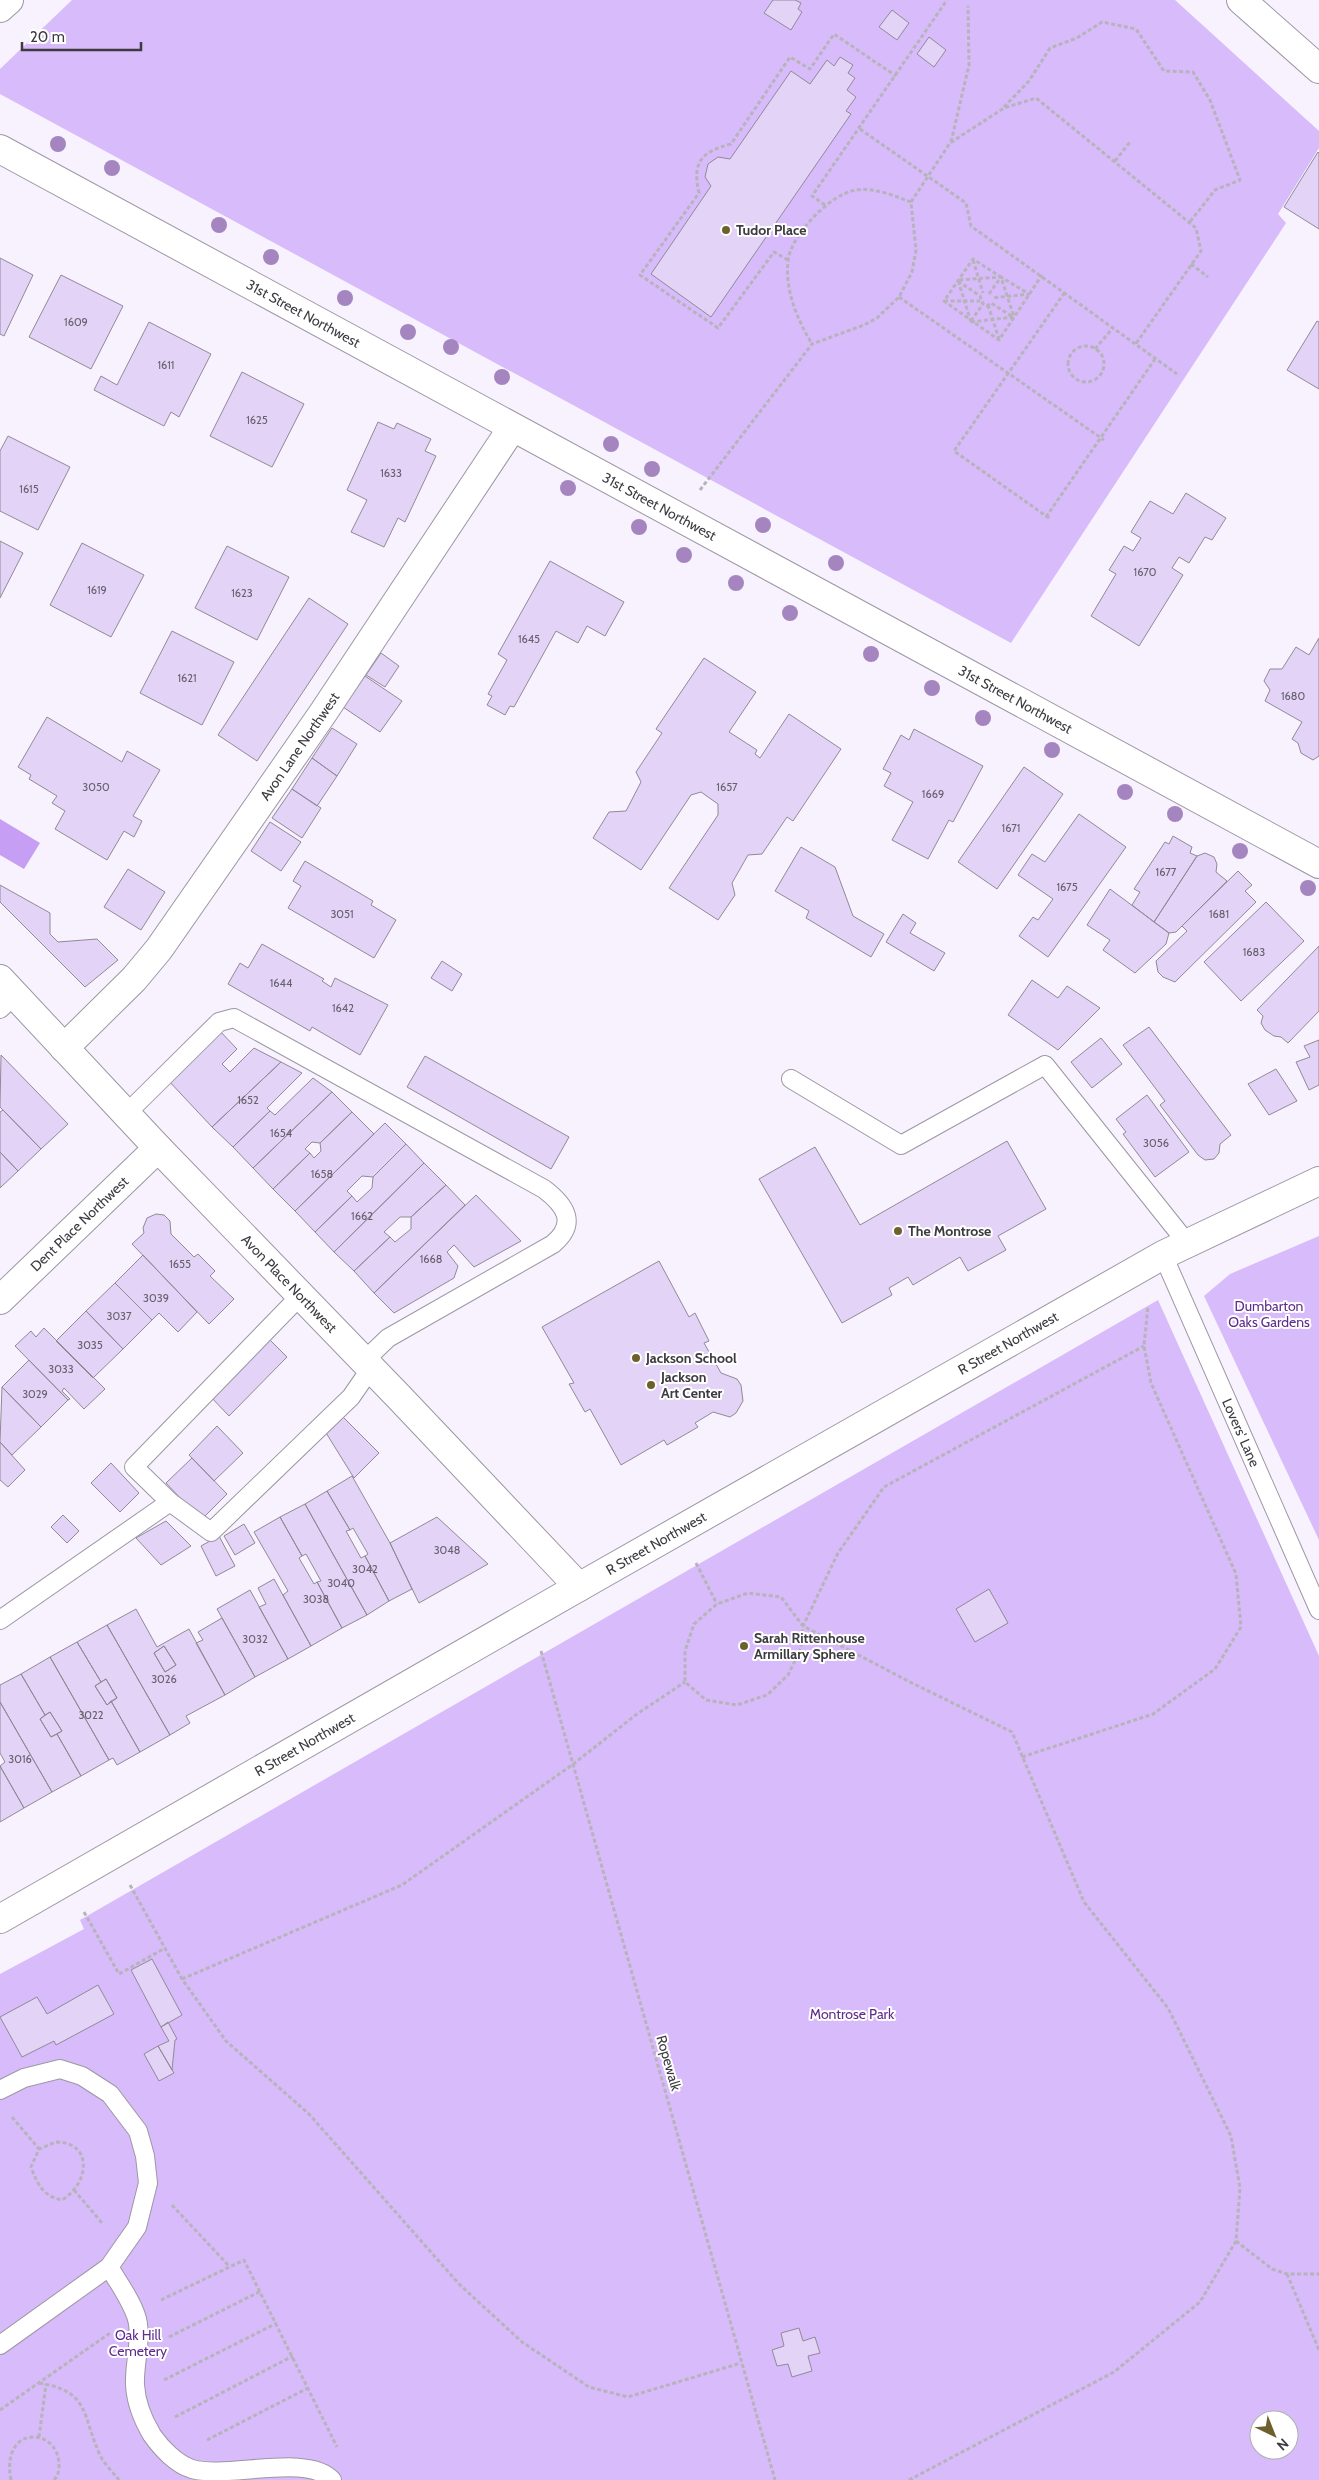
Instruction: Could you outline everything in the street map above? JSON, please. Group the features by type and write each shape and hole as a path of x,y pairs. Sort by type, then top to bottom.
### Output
{"street":[{"path":"0,8 9,0"},
{"path":"1241,0 1319,69"},
{"name":"31st Street Northwest","path":"0,149 1319,864"},
{"name":"Avon Lane Northwest","path":"64,1048 134,980 159,949 323,713 512,428"},
{"name":"Avon Place Northwest","path":"5,994 64,1048 579,1587"},
{"name":"Dent Place Northwest","path":"0,1300 158,1148"},
{"name":"R Street Northwest","path":"0,1920 579,1587 1163,1255 1319,1181"}],"lane":[{"path":"126,1114 219,1022 234,1018 544,1189 562,1203 567,1219 563,1236 553,1244 388,1338 368,1364 351,1397 211,1532 170,1502 134,1467 301,1295"},
{"path":"791,1079 901,1145 1045,1065 1187,1243"},
{"name":"Lovers' Lane","path":"1163,1255 1319,1610"},
{"path":"0,1620 170,1502"},
{"path":"0,2090 24,2078 60,2069 82,2076 110,2094 138,2131 145,2156 148,2183 137,2227 109,2267 0,2345"},
{"path":"109,2267 138,2323 139,2352 135,2384 140,2410 150,2430 173,2458 190,2469 213,2472 303,2468 326,2474 332,2480"}],"path":[{"path":"825,205 812,196 860,129 947,0"},
{"path":"680,517 812,344 864,325 877,318 900,297 912,272 916,250 911,202 950,143 969,66 968,6"},
{"path":"950,143 1004,108 1029,81 1050,48 1077,38 1102,22 1136,29 1164,71 1193,72 1210,100 1240,180 1215,190 1189,223"},
{"path":"788,260 774,252 718,328 640,275 699,193 696,181 697,165 706,154 715,148 730,144 790,57 810,69 834,34 896,76"},
{"path":"1004,108 1036,98 1196,228 1201,250 1135,346"},
{"path":"860,129 966,202 971,226 1065,292 1135,346 1177,374"},
{"path":"1115,162 1130,142"},
{"path":"812,344 798,320 790,293 788,260 803,229 825,205 855,190 882,191 911,202"},
{"path":"973,259 1029,294"},
{"path":"971,322 981,299 979,279 973,259"},
{"path":"944,301 973,259"},
{"path":"1191,264 1208,277"},
{"path":"999,340 1042,276"},
{"path":"958,280 1001,277"},
{"path":"999,340 989,304 1001,277"},
{"path":"1001,277 1014,317"},
{"path":"958,280 981,299 1014,317"},
{"path":"958,280 971,322"},
{"path":"1065,292 954,450 1048,518 1103,439 1155,359"},
{"path":"944,301 964,301 991,296 1029,294"},
{"path":"900,297 1103,439"},
{"path":"944,301 971,322 999,340"},
{"path":"971,322 1014,317"},
{"path":"1096,349 1112,328"},
{"path":"1085,346 1096,349 1104,358 1100,374 1091,381 1079,381 1074,377 1068,362 1074,351 1085,346"},
{"path":"1022,1757 1153,1714 1216,1669 1241,1627 1236,1574 1151,1383 1144,1346 1148,1306"},
{"path":"908,2480 1114,2372 1200,2302 1236,2241 1240,2188 1231,2136 1168,2008 1084,1902 1012,1732 910,1682 804,1626 781,1597 748,1593 717,1604 694,1624 685,1651 685,1682 706,1700 737,1705 767,1695 788,1675 801,1648 804,1626 838,1553 884,1487 1144,1346"},
{"path":"696,1563 717,1604"},
{"name":"Ropewalk","path":"541,1651 775,2480"},
{"path":"182,1979 402,1884 572,1764 637,1714 685,1682"},
{"path":"130,1886 182,1979 226,2041 309,2114 460,2285 522,2342 589,2387 628,2398 741,2364"},
{"path":"84,1912 119,1974 165,1948"},
{"path":"6,2110 39,2150"},
{"path":"56,2142 72,2145 81,2156 85,2171 74,2190 62,2200 52,2198 43,2191 31,2167 39,2150 56,2142"},
{"path":"148,2183 230,2266"},
{"path":"74,2190 123,2247"},
{"path":"1236,2241 1272,2269 1287,2274 1319,2274"},
{"path":"0,2410 134,2314 244,2260 341,2455"},
{"path":"1287,2274 1319,2350"},
{"path":"139,2352 261,2291"},
{"path":"137,2394 277,2323"},
{"path":"150,2430 293,2356"},
{"path":"38,2383 46,2384 69,2393 80,2402 88,2417 100,2456 119,2480"},
{"path":"39,2437 46,2384"},
{"path":"173,2458 308,2388"},
{"path":"11,2480 8,2466 11,2448 20,2440 34,2436 43,2438 59,2456 59,2468 54,2480"}],"green space":[{"path":"72,0 1175,0 1319,131 1319,148 1278,214 1286,223 1011,643 0,94 0,69"},
{"name":"Dumbarton Oaks Gardens","path":"1319,1236 1319,1540 1204,1296 1230,1274"},
{"name":"Montrose Park","path":"1158,1300 1319,1656 1319,2480 0,2480 0,1974 84,1929 80,1920"}],"shaded area":[{"path":"0,819 40,843 24,869 0,855"}],"building":[{"path":"773,0 795,0 801,3 798,9 802,12 791,30 764,13"},
{"path":"892,10 909,23 897,40 879,27"},
{"path":"929,37 946,50 934,67 917,54"},
{"name":"Tudor Place","path":"840,57 853,65 848,73 855,78 847,90 856,97 846,111 851,114 711,317 651,274 711,186 705,177 708,164 718,157 730,159 791,71 810,84 827,60 834,66"},
{"path":"1319,153 1319,229 1284,207"},
{"path":"0,258 33,275 4,336 0,334"},
{"path":"61,275 123,306 91,369 29,337"},
{"path":"1317,321 1319,322 1319,389 1287,370"},
{"path":"149,322 211,354 179,417 171,412 164,426 94,390 101,376 117,385"},
{"path":"242,372 304,404 272,467 210,436"},
{"path":"378,422 394,429 397,423 431,439 425,451 436,456 405,522 398,518 384,547 351,532 367,500 347,490"},
{"path":"8,436 70,467 38,530 0,511 0,451"},
{"path":"1186,493 1226,518 1212,540 1205,537 1189,563 1179,557 1172,568 1183,575 1139,646 1091,616 1116,574 1109,570 1124,546 1133,551 1141,538 1131,532 1150,501 1173,514"},
{"path":"0,541 23,553 0,598"},
{"path":"82,543 144,575 111,637 50,605"},
{"path":"227,546 289,577 257,640 195,608"},
{"path":"550,561 624,602 605,636 587,626 578,643 556,631 514,707 510,706 505,715 487,705 492,696 488,694 507,660 498,654"},
{"path":"309,598 348,624 257,761 218,735"},
{"path":"172,631 234,662 202,725 140,693"},
{"path":"1319,638 1319,756 1313,760 1301,753 1298,743 1292,739 1302,722 1265,701 1270,690 1264,681 1270,669 1282,669 1296,647 1309,655"},
{"path":"381,653 399,666 385,687 366,675"},
{"path":"704,658 756,692 729,732 757,750 755,754 760,758 789,714 841,749 793,821 787,817 762,854 748,855 732,883 735,895 718,920 669,888 718,815 718,804 701,792 691,795 641,870 593,838 609,812 626,811 641,782 636,772 662,733 656,729"},
{"path":"365,676 402,701 380,732 343,707"},
{"path":"47,717 122,762 127,751 160,770 133,816 142,821 134,837 124,831 107,860 55,829 65,811 52,803 57,796 29,779 31,775 18,767"},
{"path":"332,728 357,744 337,776 312,758"},
{"path":"914,729 983,766 953,822 949,820 928,859 892,840 913,802 884,786 891,773 883,769 901,735 909,740"},
{"path":"312,758 337,776 317,806 292,789"},
{"path":"1024,767 1063,794 997,889 958,862"},
{"path":"292,789 321,808 302,838 272,818"},
{"path":"1079,814 1126,847 1048,957 1019,936 1033,917 1038,920 1053,899 1018,875 1032,854 1045,862"},
{"path":"270,822 301,842 281,871 251,851"},
{"path":"1173,836 1192,847 1190,853 1197,856 1154,922 1132,905 1140,892 1134,889 1165,842 1169,844"},
{"path":"801,847 835,867 853,916 884,934 871,957 806,918 809,911 775,891"},
{"path":"1205,853 1214,857 1217,864 1216,872 1227,881 1176,932 1169,933 1154,922 1197,856"},
{"path":"305,861 373,901 371,905 396,920 374,958 288,908 301,886 293,881"},
{"path":"128,869 165,892 141,930 104,907"},
{"path":"1238,871 1252,885 1245,891 1256,902 1175,982 1163,977 1158,972 1156,961 1187,931 1182,926"},
{"path":"0,885 50,913 50,934 58,942 97,939 118,960 85,987 0,902"},
{"path":"1110,889 1169,933 1166,944 1135,973 1103,950 1110,940 1087,925"},
{"path":"1266,902 1304,941 1241,1001 1204,962"},
{"path":"903,914 916,923 910,933 945,953 934,971 886,942"},
{"path":"262,944 324,979 322,981 331,987 335,978 388,1005 360,1055 312,1027 310,1031 228,984 240,963 248,968"},
{"path":"1319,946 1319,1011 1288,1043 1281,1037 1274,1036 1265,1030 1261,1023 1263,1016 1257,1010"},
{"path":"442,961 462,974 452,991 431,978"},
{"path":"1032,980 1058,998 1067,986 1100,1008 1058,1050 1008,1015"},
{"path":"1149,1027 1231,1135 1220,1144 1219,1153 1214,1159 1205,1160 1198,1155 1160,1105 1165,1101 1123,1045"},
{"path":"218,1029 237,1049 222,1064 230,1072 254,1048 281,1062 212,1127 167,1079"},
{"path":"1101,1038 1122,1064 1092,1088 1071,1062"},
{"path":"1319,1040 1319,1085 1309,1090 1296,1062 1310,1057 1304,1046"},
{"path":"1,1055 68,1124 41,1149 0,1107"},
{"path":"425,1056 569,1137 551,1169 407,1087"},
{"path":"281,1062 302,1073 267,1108 270,1111 233,1147 212,1127"},
{"path":"1276,1069 1297,1101 1269,1115 1248,1084"},
{"path":"313,1078 332,1092 253,1168 233,1147 270,1111 275,1115"},
{"path":"332,1092 352,1112 320,1143 312,1142 305,1149 310,1153 273,1189 253,1168"},
{"path":"1147,1095 1189,1152 1155,1177 1123,1134 1126,1132 1116,1119"},
{"path":"3,1110 41,1149 18,1171 0,1152 0,1112"},
{"path":"352,1112 374,1134 295,1211 273,1189 310,1153 314,1158 321,1151 320,1143"},
{"path":"385,1123 406,1144 373,1177 362,1176 347,1191 352,1196 315,1232 295,1211"},
{"name":"The Montrose","path":"1007,1141 1046,1209 998,1236 1006,1250 968,1271 960,1257 913,1285 908,1277 889,1288 892,1295 842,1323 759,1179 815,1147 860,1225"},
{"path":"406,1144 424,1163 334,1252 315,1232 352,1196 357,1202 372,1188 373,1177"},
{"path":"0,1152 18,1171 0,1188"},
{"path":"424,1163 446,1185 411,1217 400,1217 384,1232 390,1237 354,1271 334,1252"},
{"path":"446,1185 465,1205 374,1293 354,1271 390,1237 395,1242 411,1229 411,1217"},
{"path":"476,1195 521,1241 474,1267 454,1245 447,1252 458,1266 454,1278 394,1313 374,1293"},
{"path":"156,1214 164,1215 170,1221 171,1234 194,1257 198,1254 215,1271 210,1276 234,1299 209,1324 132,1244 144,1233 143,1228 147,1218"},
{"path":"143,1255 197,1312 178,1332 159,1313 152,1320 115,1283"},
{"name":"Jackson School","path":"659,1261 689,1317 695,1313 709,1341 704,1343 721,1373 737,1379 741,1385 743,1401 736,1413 730,1417 713,1412 695,1423 698,1427 667,1445 664,1440 621,1465 590,1409 585,1412 569,1384 574,1383 542,1327"},
{"path":"115,1283 152,1320 123,1349 86,1311"},
{"path":"86,1311 123,1349 93,1378 56,1341"},
{"path":"44,1328 105,1389 84,1409 64,1388 62,1391 70,1399 68,1400 15,1346 31,1331 36,1337"},
{"path":"267,1337 287,1357 229,1416 209,1395"},
{"path":"29,1360 68,1400 41,1427 2,1387"},
{"path":"2,1387 41,1427 12,1455 0,1442"},
{"path":"339,1413 379,1453 354,1478 323,1428"},
{"path":"217,1426 243,1453 214,1481 189,1455"},
{"path":"0,1442 25,1470 8,1487 0,1480"},
{"path":"192,1458 227,1494 201,1520 166,1483"},
{"path":"111,1463 139,1493 120,1512 91,1483"},
{"path":"352,1476 390,1543 412,1589 389,1601 365,1556 368,1554 353,1528 350,1530 327,1491"},
{"path":"327,1491 350,1530 346,1531 361,1558 365,1556 389,1601 367,1615 305,1504"},
{"path":"305,1504 367,1615 342,1628 317,1582 321,1581 306,1554 302,1556 280,1517"},
{"path":"63,1515 79,1531 67,1543 51,1527"},
{"path":"280,1517 302,1556 299,1558 314,1584 317,1582 342,1628 311,1646 283,1595 288,1591 254,1532"},
{"path":"437,1517 488,1564 419,1603 390,1543"},
{"path":"166,1521 191,1546 161,1565 136,1538"},
{"path":"244,1524 255,1543 235,1555 224,1536"},
{"path":"219,1536 235,1566 216,1576 201,1546"},
{"path":"274,1579 311,1646 288,1659 259,1607 266,1604 258,1588"},
{"path":"989,1589 1008,1623 975,1642 956,1609"},
{"path":"250,1590 288,1659 255,1677 217,1609"},
{"path":"136,1609 157,1647 189,1629 225,1695 186,1716 190,1723 170,1735 107,1625","holes":["164,1646 176,1665 165,1672 154,1653"]},
{"path":"222,1618 255,1677 225,1695 196,1643 203,1640 198,1632"},
{"path":"107,1625 170,1735 140,1752 111,1701 117,1698 106,1679 101,1682 77,1642"},
{"path":"77,1642 101,1682 95,1686 107,1705 111,1701 140,1752 117,1765 113,1758 109,1760 50,1657"},
{"path":"164,1646 176,1665 165,1672 154,1653"},
{"path":"50,1657 109,1760 81,1776 57,1734 62,1731 50,1712 45,1715 21,1674"},
{"path":"21,1674 45,1715 40,1719 51,1737 57,1734 81,1776 52,1792 0,1702 0,1685"},
{"path":"106,1679 117,1698 107,1705 95,1686"},
{"path":"0,1702 52,1792 24,1808 0,1766 5,1762 0,1753"},
{"path":"50,1712 62,1731 51,1737 40,1719"},
{"path":"0,1766 24,1808 0,1822"},
{"path":"152,1959 182,2015 161,2027 131,1970"},
{"path":"98,1985 114,2014 56,2045 54,2041 22,2057 0,2017 37,1997 47,2014"},
{"path":"168,2022 177,2039 175,2040 172,2070 158,2046 169,2041 161,2027"},
{"path":"158,2046 174,2073 159,2081 144,2054"},
{"path":"799,2328 803,2341 815,2337 820,2353 808,2356 812,2371 792,2377 788,2364 777,2366 772,2350 784,2346 781,2333"}],"place":[{"name":"Tudor Place","path":"726,230"},
{"name":"The Montrose","path":"898,1231"},
{"name":"Jackson School","path":"636,1358"},
{"name":"Jackson Art Center","path":"651,1385"},
{"name":"Sarah Rittenhouse Armillary Sphere","path":"744,1646"}],"park label":[{"name":"Oak Hill Cemetery","path":"138,2344"}]}
